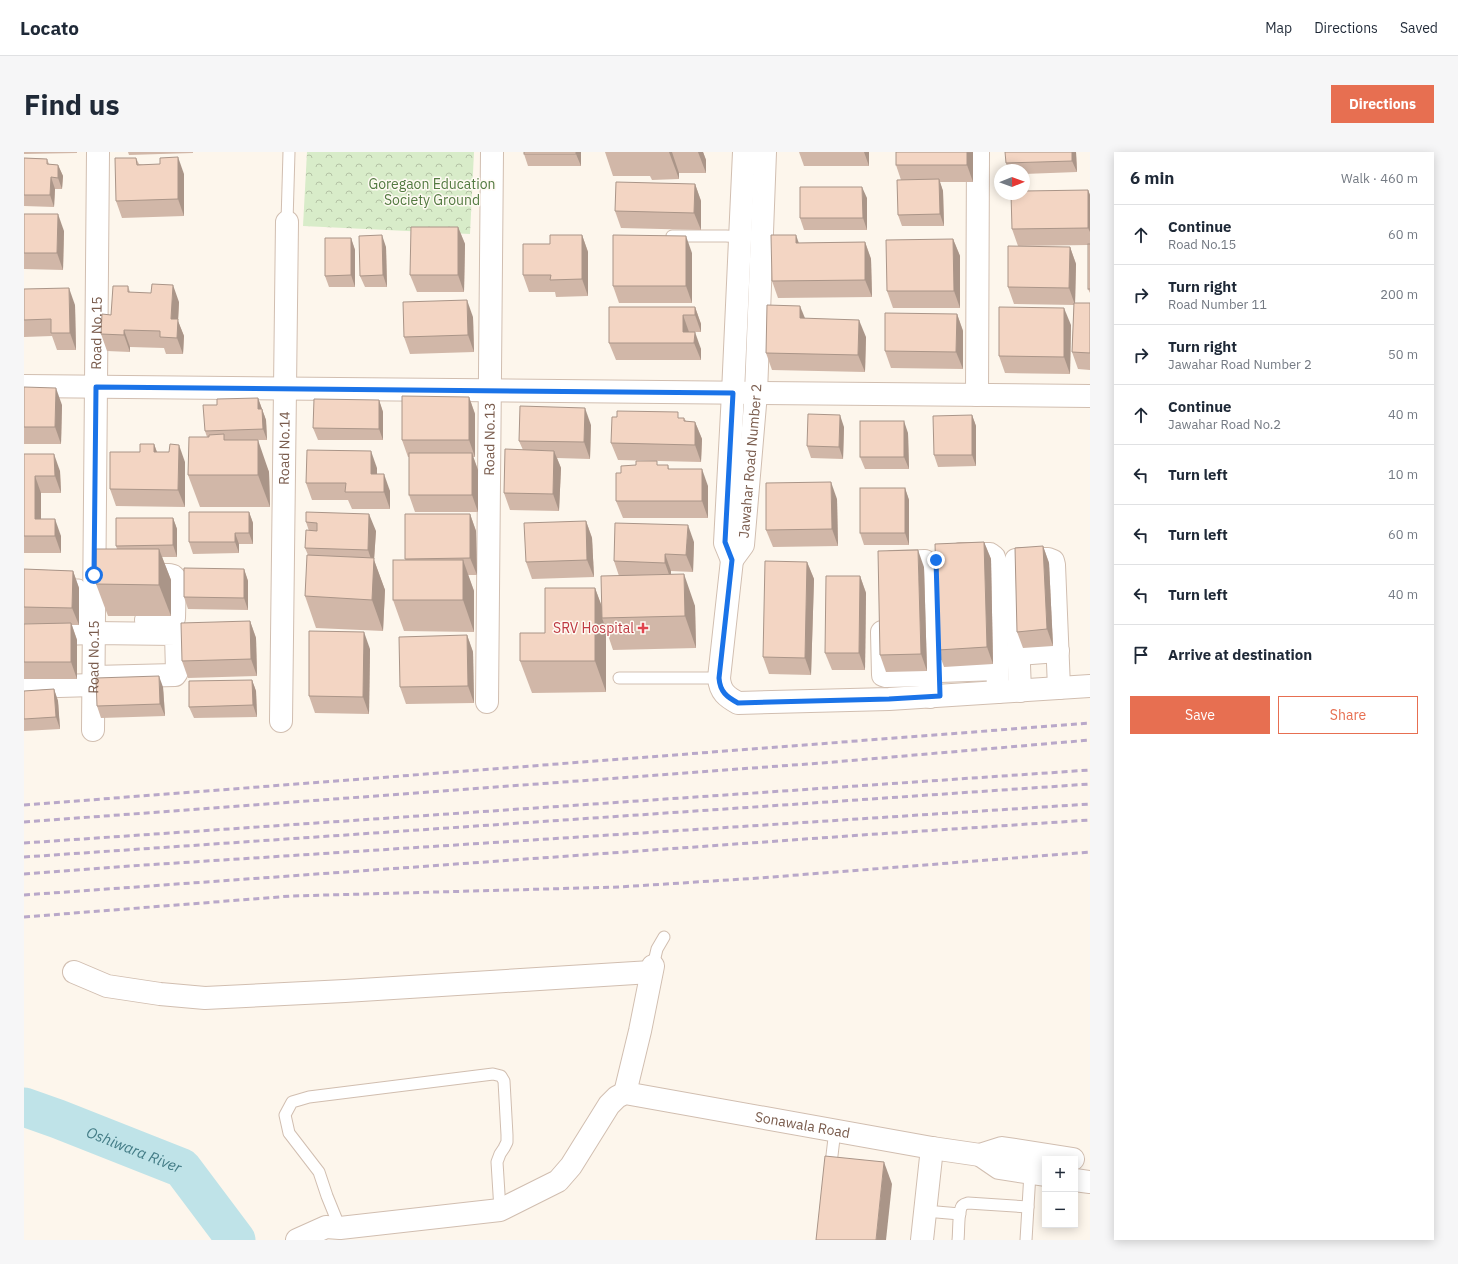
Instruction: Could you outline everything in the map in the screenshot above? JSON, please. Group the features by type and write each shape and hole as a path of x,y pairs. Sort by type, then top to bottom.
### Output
{"street":[{"name":"Road No.15","path":"93,730 93,622 108,575 96,387 98,152"},
{"name":"Road No.13","path":"487,702 492,152"},
{"name":"Jawahar Road Number 2","path":"732,560 725,542 744,152"},
{"name":"Jawahar Road Number 2","path":"732,560 743,545 756,393 765,152"},
{"path":"977,395 978,152"},
{"name":"Road No.14","path":"281,721 287,222"},
{"path":"24,386 1090,396"},
{"path":"935,673 936,560 939,556 943,555 990,554 994,557 995,562 998,692"},
{"path":"1020,691 1015,563 1016,560 1020,559 1048,559 1053,561 1059,688"},
{"path":"732,560 720,683 727,698 738,703 936,697 1090,686"},
{"path":"880,580 881,563 927,563 936,697"},
{"path":"24,635 93,622 171,620 174,618 175,578 173,576 108,575"},
{"path":"881,611 883,675 889,676 997,669"},
{"path":"24,687 175,675 177,672 177,635 93,622"},
{"path":"1018,654 1058,651"},
{"path":"889,676 889,699"},
{"path":"74,972 107,986 160,994 205,998 352,990 652,969 640,1031 625,1093 617,1097 609,1105 571,1166 558,1182 500,1210 297,1240"},
{"name":"Sonawala Road","path":"625,1093 932,1148 980,1155 1002,1148 1054,1156"},
{"path":"922,1240 932,1148"},
{"name":"Sonawala Road","path":"980,1155 999,1168 1038,1174"},
{"name":"Sonawala Road","path":"1078,1160 1090,1162"},
{"path":"1078,1180 1090,1182"}],"lane":[{"name":"Road No.14","path":"287,222 289,152"},
{"path":"661,236 741,237"},
{"path":"24,626 80,626 93,622 81,586 55,585"},
{"path":"619,678 720,683"},
{"path":"652,969 656,949 664,937"},
{"path":"332,1234 319,1172 289,1133 285,1115 292,1102 309,1097 494,1074 501,1076 504,1081 507,1142 497,1162 500,1210"},
{"path":"829,1180 835,1130"},
{"path":"1026,1240 1028,1207 1038,1174"},
{"path":"958,1240 961,1207 964,1204 1028,1207"},
{"path":"925,1211 960,1214"}],"green space":[{"name":"Goregaon Education Society Ground","path":"307,152 474,152 470,234 303,226"}],"building":[{"path":"524,152 576,152 576,154 524,154"},
{"path":"896,152 967,152 967,165 896,165"},
{"path":"1005,152 1072,152 1072,161 1006,163"},
{"path":"178,157 178,199 116,201 115,158 136,158 137,165 160,164 160,158"},
{"path":"24,158 47,159 47,164 58,165 58,178 51,177 50,195 24,195"},
{"path":"939,179 940,214 898,215 897,180"},
{"path":"616,182 695,184 694,213 615,211"},
{"path":"800,187 862,187 863,218 800,218"},
{"path":"1088,190 1088,228 1012,229 1011,200 1030,200 1030,191"},
{"path":"24,214 58,214 57,253 24,253"},
{"path":"411,227 458,227 458,275 410,275"},
{"path":"382,235 383,275 360,276 359,236"},
{"path":"550,235 582,235 582,279 550,280 551,275 523,275 523,244 550,244"},
{"path":"613,235 686,236 686,286 613,286"},
{"path":"771,235 796,235 796,243 865,242 865,280 772,281"},
{"path":"325,238 351,238 351,275 325,276"},
{"path":"953,239 954,291 887,291 886,240"},
{"path":"1088,244 1090,244 1090,289 1088,289"},
{"path":"1008,246 1070,247 1069,288 1008,287"},
{"path":"152,284 173,285 171,319 178,319 177,338 160,337 160,331 124,330 124,335 101,334 102,314 111,315 113,286 128,286 128,292 151,293"},
{"path":"69,288 70,333 51,333 51,319 24,320 24,289"},
{"path":"467,300 468,335 404,337 403,302"},
{"path":"1074,303 1090,303 1090,353 1072,352"},
{"path":"767,305 800,306 800,318 859,320 858,355 766,353"},
{"path":"609,307 695,307 695,315 683,315 683,332 695,332 694,343 609,343"},
{"path":"999,307 1064,308 1064,357 999,356"},
{"path":"885,313 957,314 956,352 885,351"},
{"path":"24,387 56,388 55,427 24,427"},
{"path":"402,396 469,397 469,440 402,440"},
{"path":"258,398 258,409 262,409 263,429 205,431 203,405 217,405 217,399"},
{"path":"314,399 379,400 379,429 313,428"},
{"path":"520,406 585,408 584,442 519,441"},
{"path":"617,411 678,412 678,418 684,418 684,421 695,422 695,445 611,443 612,417 617,417"},
{"path":"808,414 840,415 839,447 807,446"},
{"path":"972,415 972,455 934,455 933,416"},
{"path":"860,421 904,421 904,457 860,457"},
{"path":"224,434 224,440 258,440 258,475 188,475 189,437 209,437 209,435"},
{"path":"140,444 154,444 154,452 169,452 170,444 179,445 178,490 110,489 110,452 140,452"},
{"path":"505,449 554,451 553,494 504,493"},
{"path":"307,450 371,451 371,474 384,474 384,492 345,492 346,483 306,483"},
{"path":"409,453 472,453 472,495 409,495"},
{"path":"24,454 54,454 55,476 35,476 35,519 55,519 55,536 24,536"},
{"path":"636,461 657,461 657,465 668,465 668,469 702,469 702,501 616,501 616,473 621,473 621,466 636,465"},
{"path":"831,482 832,529 766,530 766,483"},
{"path":"860,488 905,488 905,533 860,533"},
{"path":"189,512 249,512 249,533 235,533 235,542 189,542"},
{"path":"306,512 369,514 368,550 305,548 306,530 317,531 317,523 306,522"},
{"path":"405,514 470,514 470,558 405,559"},
{"path":"116,518 173,518 173,545 116,546"},
{"path":"586,521 587,560 526,562 524,523"},
{"path":"615,523 688,525 686,555 665,554 665,563 614,561"},
{"path":"984,542 987,647 938,650 935,544"},
{"path":"1043,546 1047,629 1017,632 1015,548"},
{"path":"96,549 159,549 159,585 96,584"},
{"path":"918,550 921,654 880,655 878,551"},
{"path":"307,555 374,558 372,600 305,596"},
{"path":"393,560 463,560 463,600 393,600"},
{"path":"765,561 807,562 805,658 763,657"},
{"path":"184,568 244,569 244,598 184,597"},
{"path":"24,569 73,571 72,608 24,607"},
{"path":"684,574 685,616 602,618 601,576"},
{"path":"826,576 860,576 859,653 825,653"},
{"path":"545,588 595,588 595,661 520,661 520,633 545,633"},
{"path":"250,621 251,659 182,661 181,623"},
{"path":"71,623 71,662 24,662 24,624"},
{"path":"309,631 364,632 363,697 309,696"},
{"path":"467,635 468,686 400,687 399,637"},
{"path":"159,676 160,704 97,706 96,678"},
{"path":"252,680 253,705 189,707 189,681"},
{"path":"54,689 56,717 24,719 24,691"},
{"path":"825,1156 884,1162 876,1240 816,1240"}],"waterway":[{"name":"Oshiwara River","path":"24,1107 182,1168 236,1240"}],"railway":[{"path":"24,805 1090,723"},
{"path":"24,822 834,762 1090,740"},
{"path":"24,843 1090,770"},
{"path":"24,857 1090,784"},
{"path":"24,874 1090,804"},
{"path":"24,895 1090,820"},
{"path":"24,917 291,896 619,887 759,878 1090,852"}],"place":[{"name":"SRV Hospital","path":"643,628"}],"route":[{"path":"94,575 96,387 733,393 725,542 732,560 719,678 720,687 727,698 738,703 889,699 940,696 936,560"}]}
